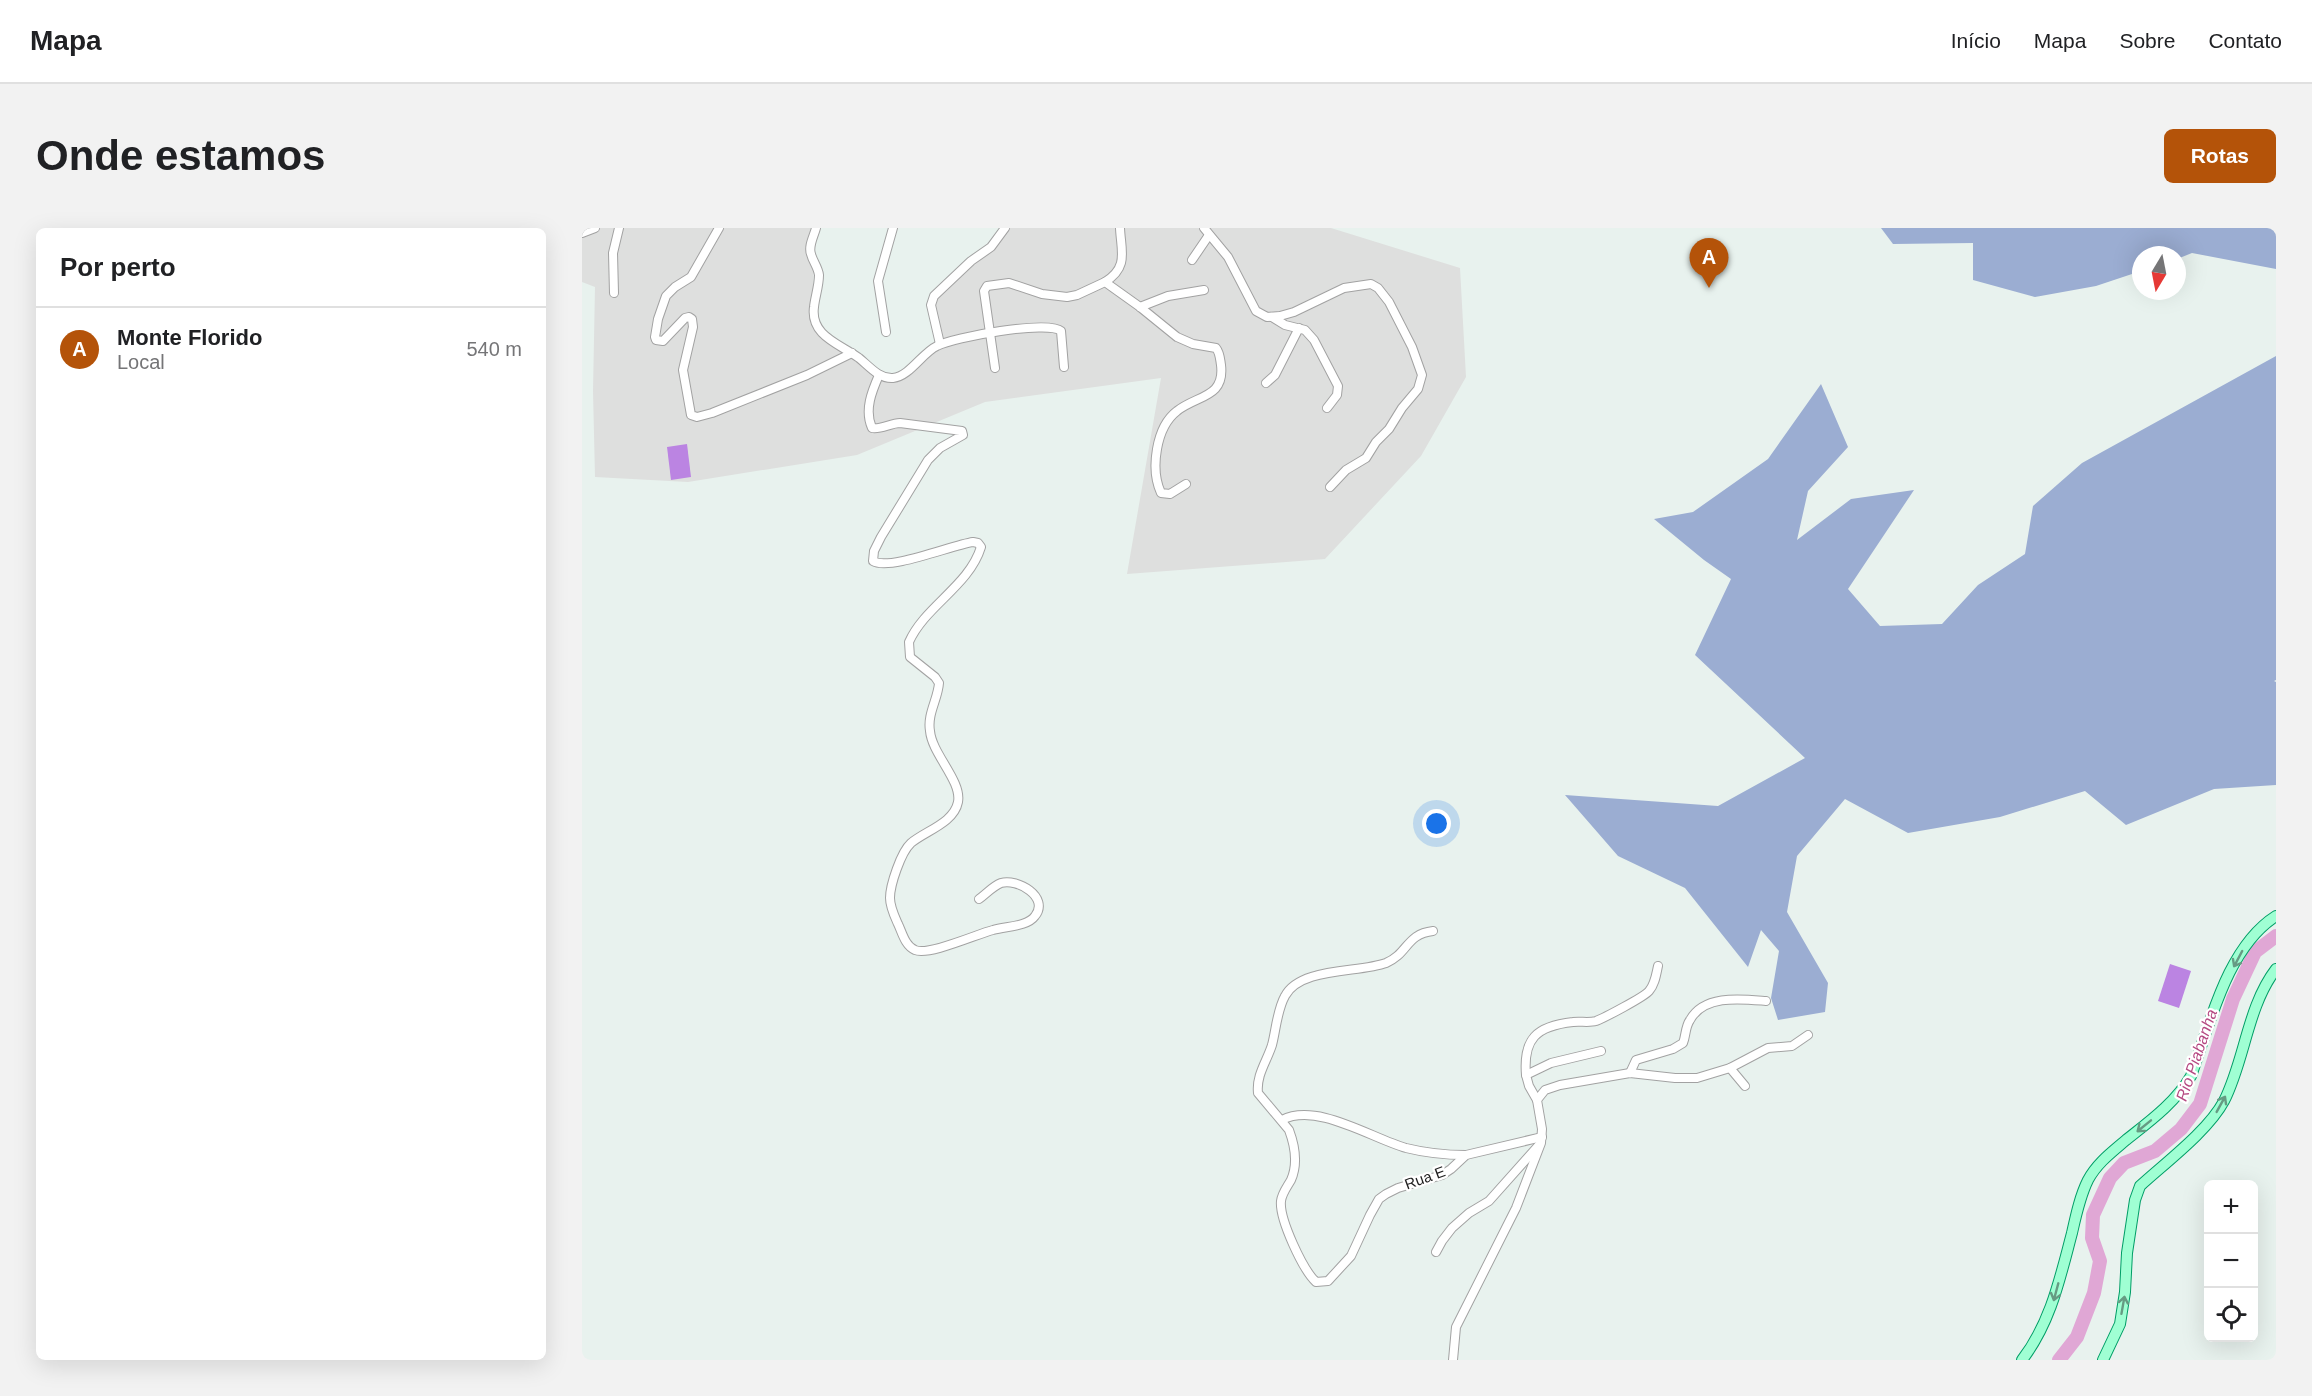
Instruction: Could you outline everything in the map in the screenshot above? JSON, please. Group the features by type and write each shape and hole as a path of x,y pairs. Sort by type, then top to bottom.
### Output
{"main road":[{"path":"2022,1360 2043,1329 2053,1304 2081,1198 2089,1179 2103,1159 2158,1114 2183,1089 2191,1076 2223,989 2239,955 2252,936 2276,916"},
{"path":"2103,1360 2120,1324 2126,1292 2127,1254 2137,1192 2140,1186 2206,1125 2224,1101 2261,996 2276,969"}],"street":[{"path":"582,233 595,228"},
{"path":"614,293 613,253 619,228"},
{"path":"719,228 691,277 666,296 655,332 656,339 661,341 685,318 692,319 693,327 683,370 691,415 698,417 712,414 807,375 852,353"},
{"path":"816,228 810,248 819,277 814,308 815,322 828,339 852,353 879,375 897,377 940,344 989,333 1044,326 1059,328 1062,335 1064,367"},
{"path":"886,332 878,281 893,228"},
{"path":"940,344 931,305 934,296 971,261 991,247 1005,228"},
{"path":"995,368 984,293 987,286 1009,283 1042,294 1067,297 1077,295 1105,282 1114,275 1120,264 1124,248 1120,228"},
{"path":"1192,260 1206,232 1228,257 1256,310 1262,315 1311,334 1338,386 1337,395 1328,408"},
{"path":"1105,282 1140,306 1177,337 1193,344 1212,346 1220,354 1220,384 1209,395 1175,412 1164,429 1158,446 1155,467 1161,493 1170,494 1186,484"},
{"path":"1272,317 1294,312 1344,288 1374,285 1383,293 1396,314 1422,375 1415,394 1401,408 1389,429 1376,442 1366,458 1346,470 1330,488"},
{"path":"1140,306 1168,296 1204,290"},
{"path":"1266,383 1275,375 1299,328"},
{"path":"879,375 868,408 872,428 878,429 890,423 900,423 963,433 961,437 940,448 928,460 881,537 874,551 873,561 881,564 917,558 966,543 978,543 981,547 974,562 909,642 910,657 935,676 939,683 929,730 956,789 958,801 953,812 946,819 908,846 894,876 890,903 904,939 912,949 920,951 1024,923 1035,916 1039,902 1033,893 1007,882 996,886 979,899"},
{"path":"1433,931 1417,934 1399,955 1388,962 1362,969 1336,970 1317,975 1299,983 1285,994 1271,1047 1257,1086 1262,1098 1282,1120 1290,1116 1318,1117 1344,1124 1406,1148 1448,1155 1466,1155"},
{"path":"1452,1360 1456,1327 1516,1208 1542,1140 1538,1100 1529,1086 1526,1075 1525,1051 1530,1040 1552,1026 1562,1023 1598,1020 1645,995 1654,983 1658,966"},
{"path":"1630,1073 1636,1060 1673,1049 1683,1043 1690,1018 1710,1004 1737,999 1766,1001"},
{"path":"1538,1100 1545,1090 1560,1085 1630,1073 1690,1079 1730,1068 1768,1048 1792,1046 1808,1035"},
{"path":"1526,1075 1551,1063 1601,1051"},
{"path":"1730,1068 1745,1086"},
{"name":"Rua E","path":"1282,1120 1289,1130 1295,1157 1295,1169 1281,1199 1281,1211 1299,1255 1310,1275 1320,1283 1328,1281 1344,1266 1379,1199 1398,1188 1442,1175 1466,1155 1542,1140"},
{"path":"1436,1252 1452,1228 1469,1213 1489,1201 1542,1140"}],"shaded area":[{"path":"582,228 811,228 808,243 814,269 812,309 820,326 847,354 875,373 897,375 935,343 930,306 933,296 1003,228 1331,228 1460,268 1466,377 1421,456 1325,559 1127,574 1161,378 985,402 857,455 688,482 595,477 593,391 595,287 582,282"},
{"path":"1881,228 2276,228 2276,269 2192,253 2186,255 2186,246 2132,246 2132,274 2096,286 2035,297 1973,280 1973,243 1893,244"},
{"path":"2276,356 2276,680 2274,681 2276,682 2276,785 2214,789 2126,825 2085,791 2000,817 1908,833 1845,799 1797,856 1787,912 1828,983 1825,1012 1778,1020 1771,998 1779,951 1761,930 1748,967 1685,888 1618,856 1565,795 1718,806 1805,758 1695,655 1731,579 1654,519 1693,512 1768,459 1821,384 1848,447 1808,491 1797,540 1851,499 1914,490 1848,589 1880,626 1942,624 1978,585 2025,554 2033,506 2082,463"},
{"path":"687,444 691,477 671,480 667,447"},
{"path":"2170,964 2191,971 2179,1008 2158,1001"}],"waterway":[{"name":"Rio Piabanha","path":"2059,1360 2077,1337 2094,1293 2100,1261 2092,1238 2093,1215 2110,1178 2124,1163 2155,1151 2181,1129 2200,1104 2233,999 2255,952 2276,936"}],"place":[{"name":"Monte Florido","path":"1709,288"}]}
